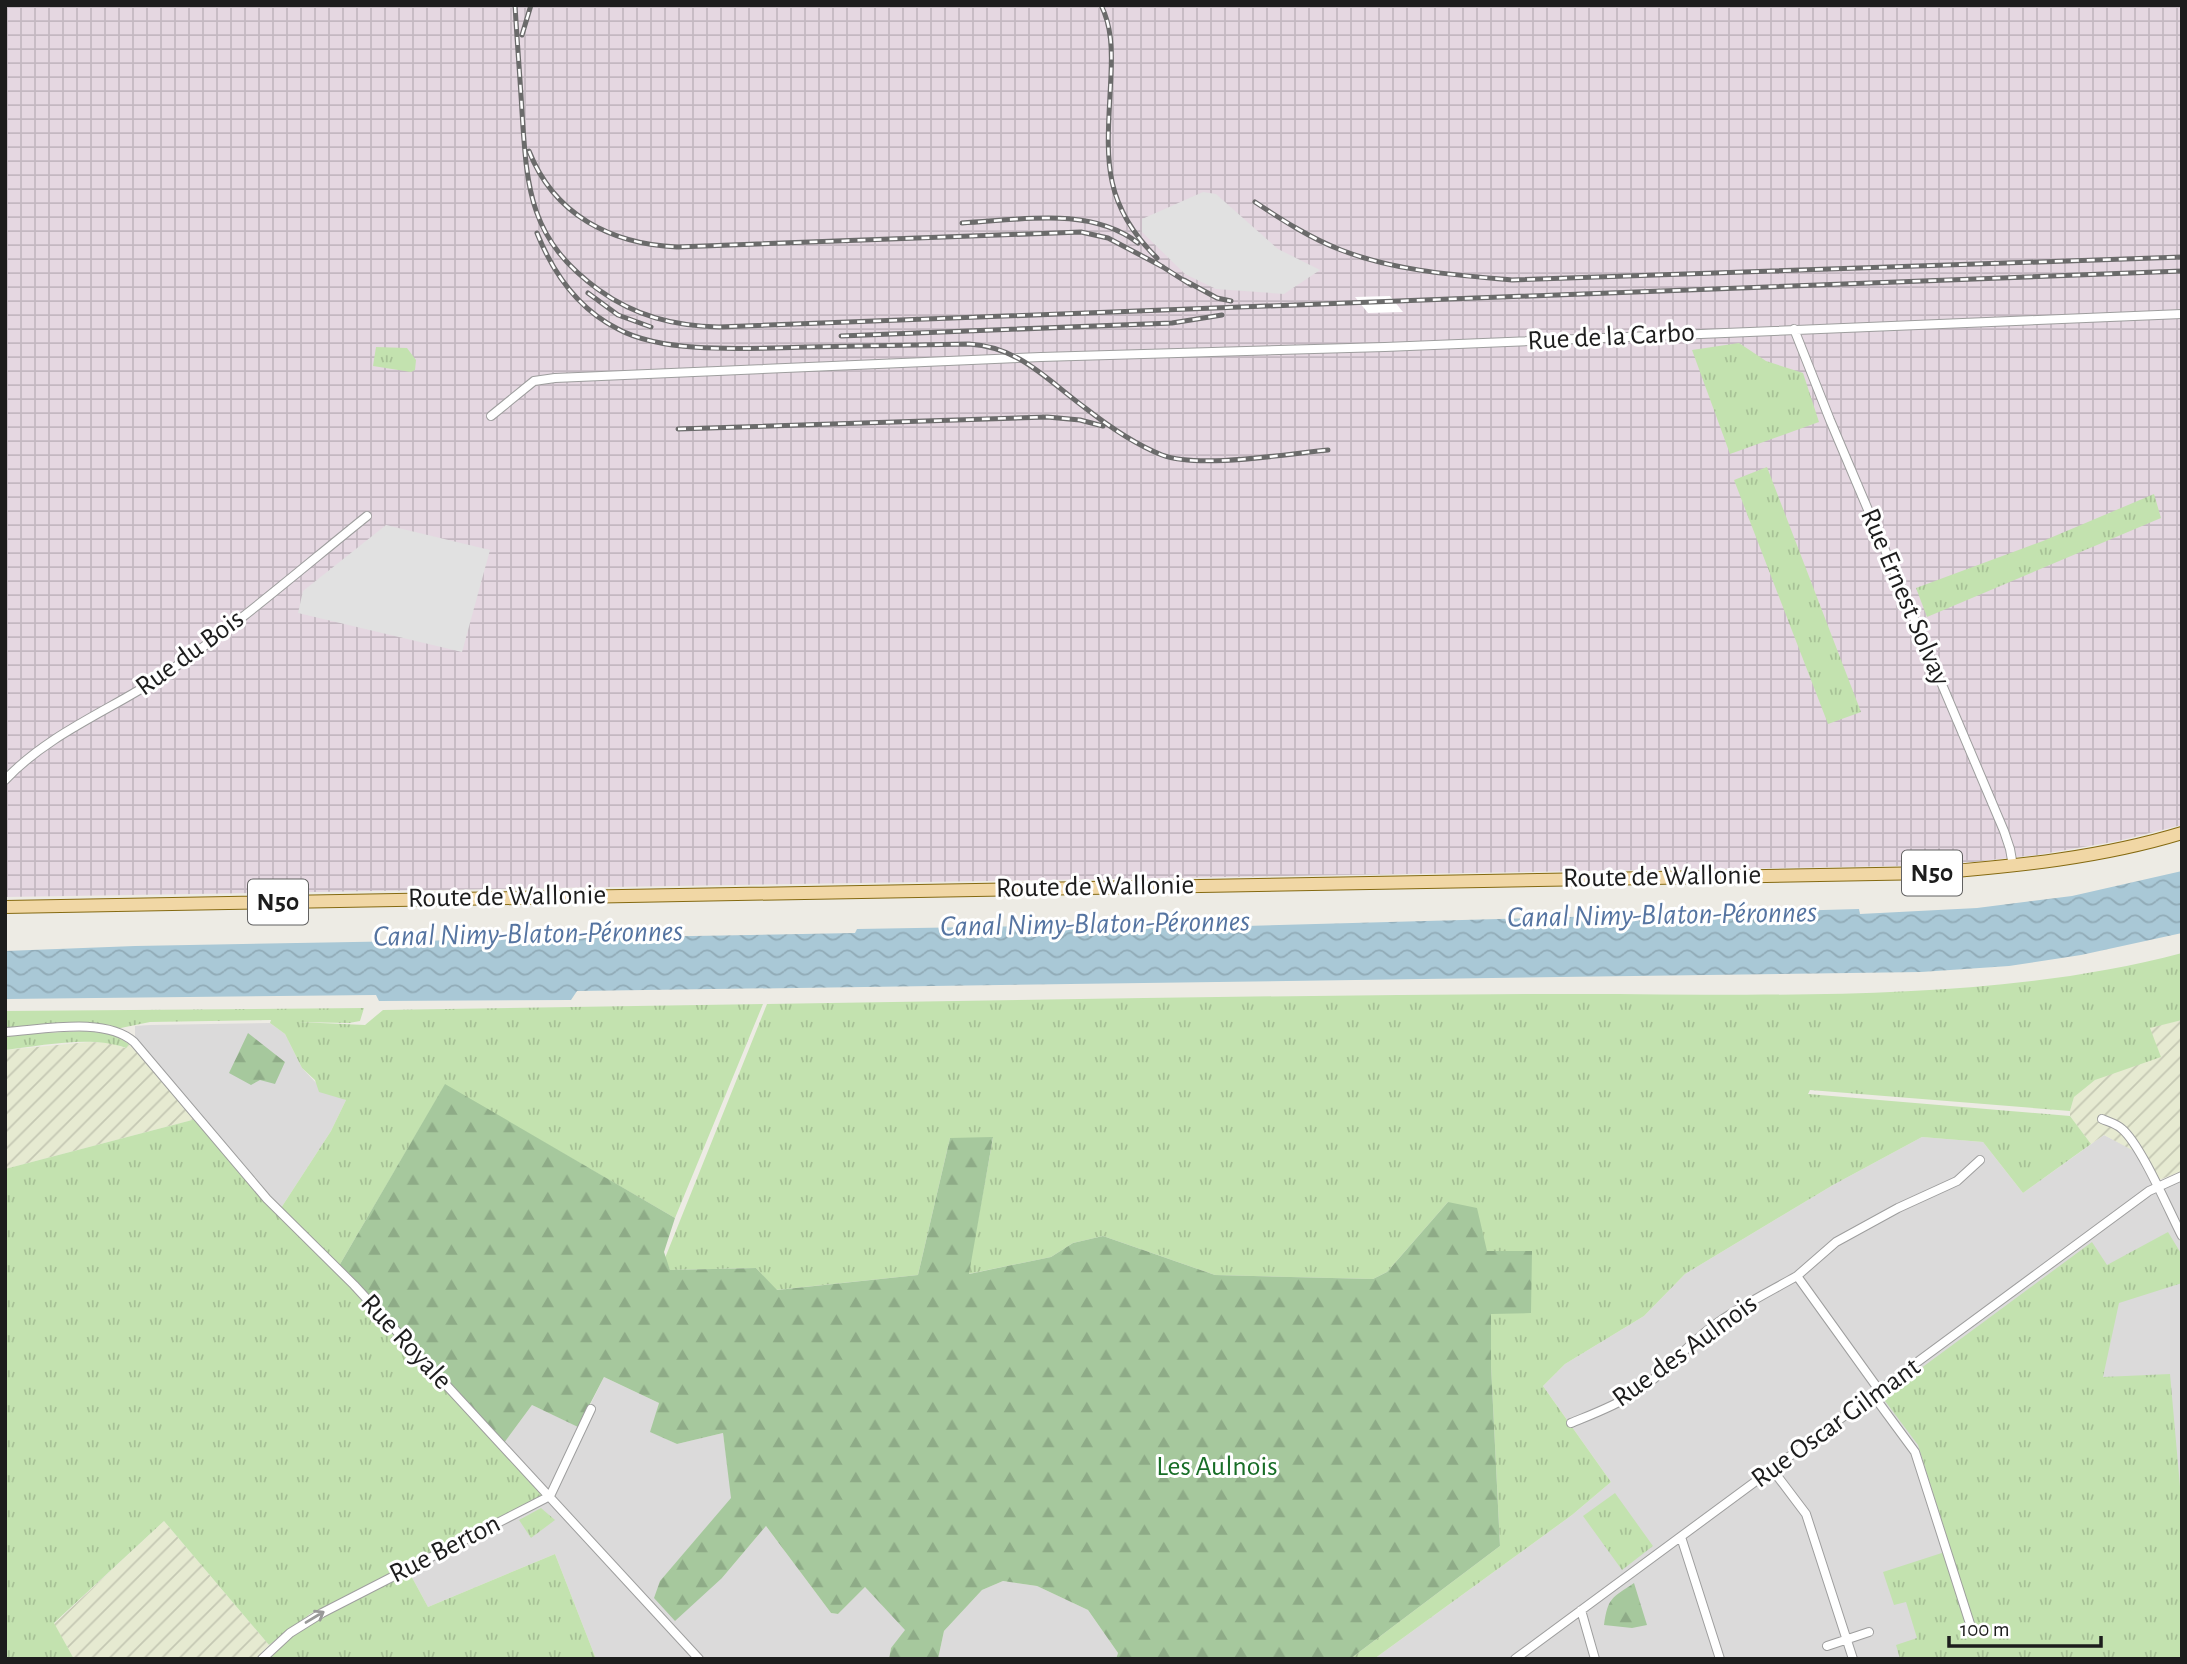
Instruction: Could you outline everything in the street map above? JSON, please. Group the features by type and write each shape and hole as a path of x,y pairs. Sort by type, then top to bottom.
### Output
{"main road":[{"name":"Route de Wallonie","path":"5,907 1932,873 2013,866 2093,854 2182,833"}],"street":[{"name":"Rue de la Carbo","path":"491,416 534,381 555,378 2182,314"},
{"name":"Rue Ernest Solvay","path":"1794,329 2004,831 2013,866"},
{"name":"Rue du Bois","path":"5,780 16,768 49,744 136,692 202,648 368,516"},
{"name":"Rue Royale","path":"5,1032 93,1027 124,1034 134,1042 267,1199 354,1285 699,1659"},
{"path":"2102,1119 2115,1124 2128,1135 2182,1236"},
{"name":"Rue des Aulnois","path":"1570,1423 1608,1408 1637,1392 1689,1344 1749,1302 1797,1276 1836,1242 1898,1208 1957,1181 1980,1160"},
{"name":"Rue Oscar Gilmant","path":"1515,1659 2156,1186 2182,1177"},
{"path":"1797,1276 1915,1452 1972,1630"},
{"path":"550,1496 591,1409"},
{"path":"1772,1469 1806,1514 1853,1659"},
{"name":"Rue Berton","path":"262,1659 290,1633 322,1613 550,1496"},
{"path":"1681,1537 1720,1659"},
{"path":"1581,1611 1595,1659"},
{"path":"1827,1646 1869,1632"}],"shaded area":[{"path":"5,5 2182,5 2182,825 2118,841 2037,855 1896,866 5,897"},
{"path":"1203,192 1216,194 1278,249 1320,270 1284,294 1216,289 1185,274 1142,232 1142,219"},
{"path":"386,525 490,550 462,652 298,613 303,591"},
{"path":"270,1023 285,1034 302,1068 319,1086 346,1100 331,1131 281,1208 135,1038 135,1026"},
{"path":"2104,1135 2134,1150 2156,1186 2182,1180 2182,1659 1374,1659 1572,1515 1611,1482 1543,1386 1565,1364 1644,1316 1685,1274 1833,1185 1922,1137 1983,1142 2023,1193"},
{"path":"604,1377 659,1403 651,1432 677,1444 723,1433 732,1498 660,1581 722,1578 766,1526 831,1613 838,1614 865,1587 906,1630 891,1648 889,1659 596,1659 555,1554 428,1607 408,1570 544,1502 544,1494 501,1447 532,1405 579,1427"},
{"path":"1003,1581 1037,1586 1088,1610 1118,1653 1116,1659 938,1659 944,1631 982,1590"}],"green space":[{"path":"1739,343 1766,361 1803,373 1819,422 1730,454 1692,350"},
{"path":"376,347 407,348 416,360 415,370 411,372 373,366"},
{"path":"1767,467 1861,712 1828,724 1734,480"},
{"path":"2154,494 2161,518 1927,617 1916,588 2043,541"},
{"path":"2182,953 2182,1020 2150,1028 2161,1057 2095,1080 2074,1097 2070,1111 1810,1090 1808,1094 2070,1116 2091,1144 2023,1193 1983,1142 1922,1137 1833,1185 1685,1274 1644,1316 1565,1364 1543,1386 1611,1482 1572,1515 1374,1659 1350,1659 1500,1546 1491,1313 1532,1251 1487,1251 1448,1202 1387,1272 1373,1279 1215,1275 1103,1236 1073,1243 1051,1257 968,1274 993,1138 950,1138 918,1275 776,1290 756,1268 670,1270 665,1258 767,1004 1355,995 1868,993 2028,982 2106,970"},
{"path":"763,1004 675,1218 445,1085 339,1266 281,1208 331,1131 346,1100 319,1092 315,1080 302,1068 285,1034 270,1023 271,1020 150,1022 111,1030 5,1032 5,1011 364,1008 360,1021 298,1022 365,1025 383,1010"},
{"path":"2182,1020 2182,1171 2154,1182 2134,1151 2104,1135 2091,1144 2070,1116 2070,1111 2074,1097 2150,1027"},
{"path":"84,1031 113,1034 129,1044 126,1048 97,1042 81,1042 5,1050 5,1035"},
{"path":"248,1033 285,1062 275,1084 260,1080 251,1085 229,1073"},
{"path":"89,1042 112,1043 125,1048 129,1044 196,1119 5,1169 5,1050"},
{"name":"Les Aulnois","path":"445,1084 675,1218 664,1252 670,1270 756,1268 777,1290 918,1275 950,1138 993,1137 969,1274 1051,1257 1073,1243 1103,1236 1215,1275 1373,1279 1387,1272 1448,1202 1477,1208 1487,1251 1532,1251 1531,1313 1491,1314 1500,1546 1350,1659 1116,1659 1118,1653 1088,1610 1037,1586 1003,1581 982,1590 944,1631 938,1659 889,1659 891,1648 905,1630 865,1587 838,1614 831,1613 766,1526 722,1578 675,1621 654,1598 660,1581 731,1498 723,1433 677,1444 650,1432 659,1403 604,1377 578,1427 532,1405 504,1443 339,1266"},
{"path":"196,1119 544,1495 310,1614 269,1645 164,1521 54,1623 74,1659 5,1659 5,1169"},
{"path":"2168,1232 2182,1255 2182,1283 2119,1303 2103,1377 2170,1374 2182,1509 2182,1659 1900,1659 1896,1645 1917,1638 1906,1602 1894,1605 1883,1572 1951,1550 1918,1445 1882,1397 2092,1242 2107,1265"},
{"path":"1615,1493 1653,1546 1622,1570 1583,1516"},
{"path":"541,1508 555,1520 531,1538 519,1520"},
{"path":"164,1521 269,1645 256,1659 74,1659 54,1624"},
{"path":"555,1554 596,1659 267,1659 300,1629 408,1570 428,1607"},
{"path":"1634,1583 1647,1625 1632,1628 1604,1625 1609,1603"}],"water":[{"name":"Canal Nimy-Blaton-Péronnes","path":"2182,871 2182,933 2081,955 2009,966 1921,972 577,991 571,1000 379,1001 376,995 5,999 5,951 135,946 855,933 857,929 1205,923 1209,927 1859,909 1860,914 1977,908 2072,896"}],"pier":[{"path":"1390,296 1403,312 1368,313 1355,297"}],"railway":[{"path":"515,5 526,166 536,212 546,233 576,271 599,290 627,307 671,322 719,327 2182,271"},
{"path":"522,35 531,5"},
{"path":"1101,5 1109,30 1111,48 1108,127 1110,172 1124,215 1157,258"},
{"path":"529,151 553,193 569,209 608,232 653,245 677,247 1081,232 1108,238 1163,267"},
{"path":"1255,202 1307,234 1362,257 1425,271 1512,280 2182,257"},
{"path":"962,223 1031,218 1077,220 1119,231 1138,243"},
{"path":"537,233 559,276 579,300 604,321 638,337 660,343 710,348 969,344 987,346 1031,366 1111,427 1162,455 1178,459 1220,461 1328,450"},
{"path":"1155,262 1191,285"},
{"path":"1184,280 1217,298 1231,301"},
{"path":"588,293 618,315 651,327"},
{"path":"841,336 1172,323 1222,315"},
{"path":"678,429 1047,417 1080,420 1103,426"}]}
